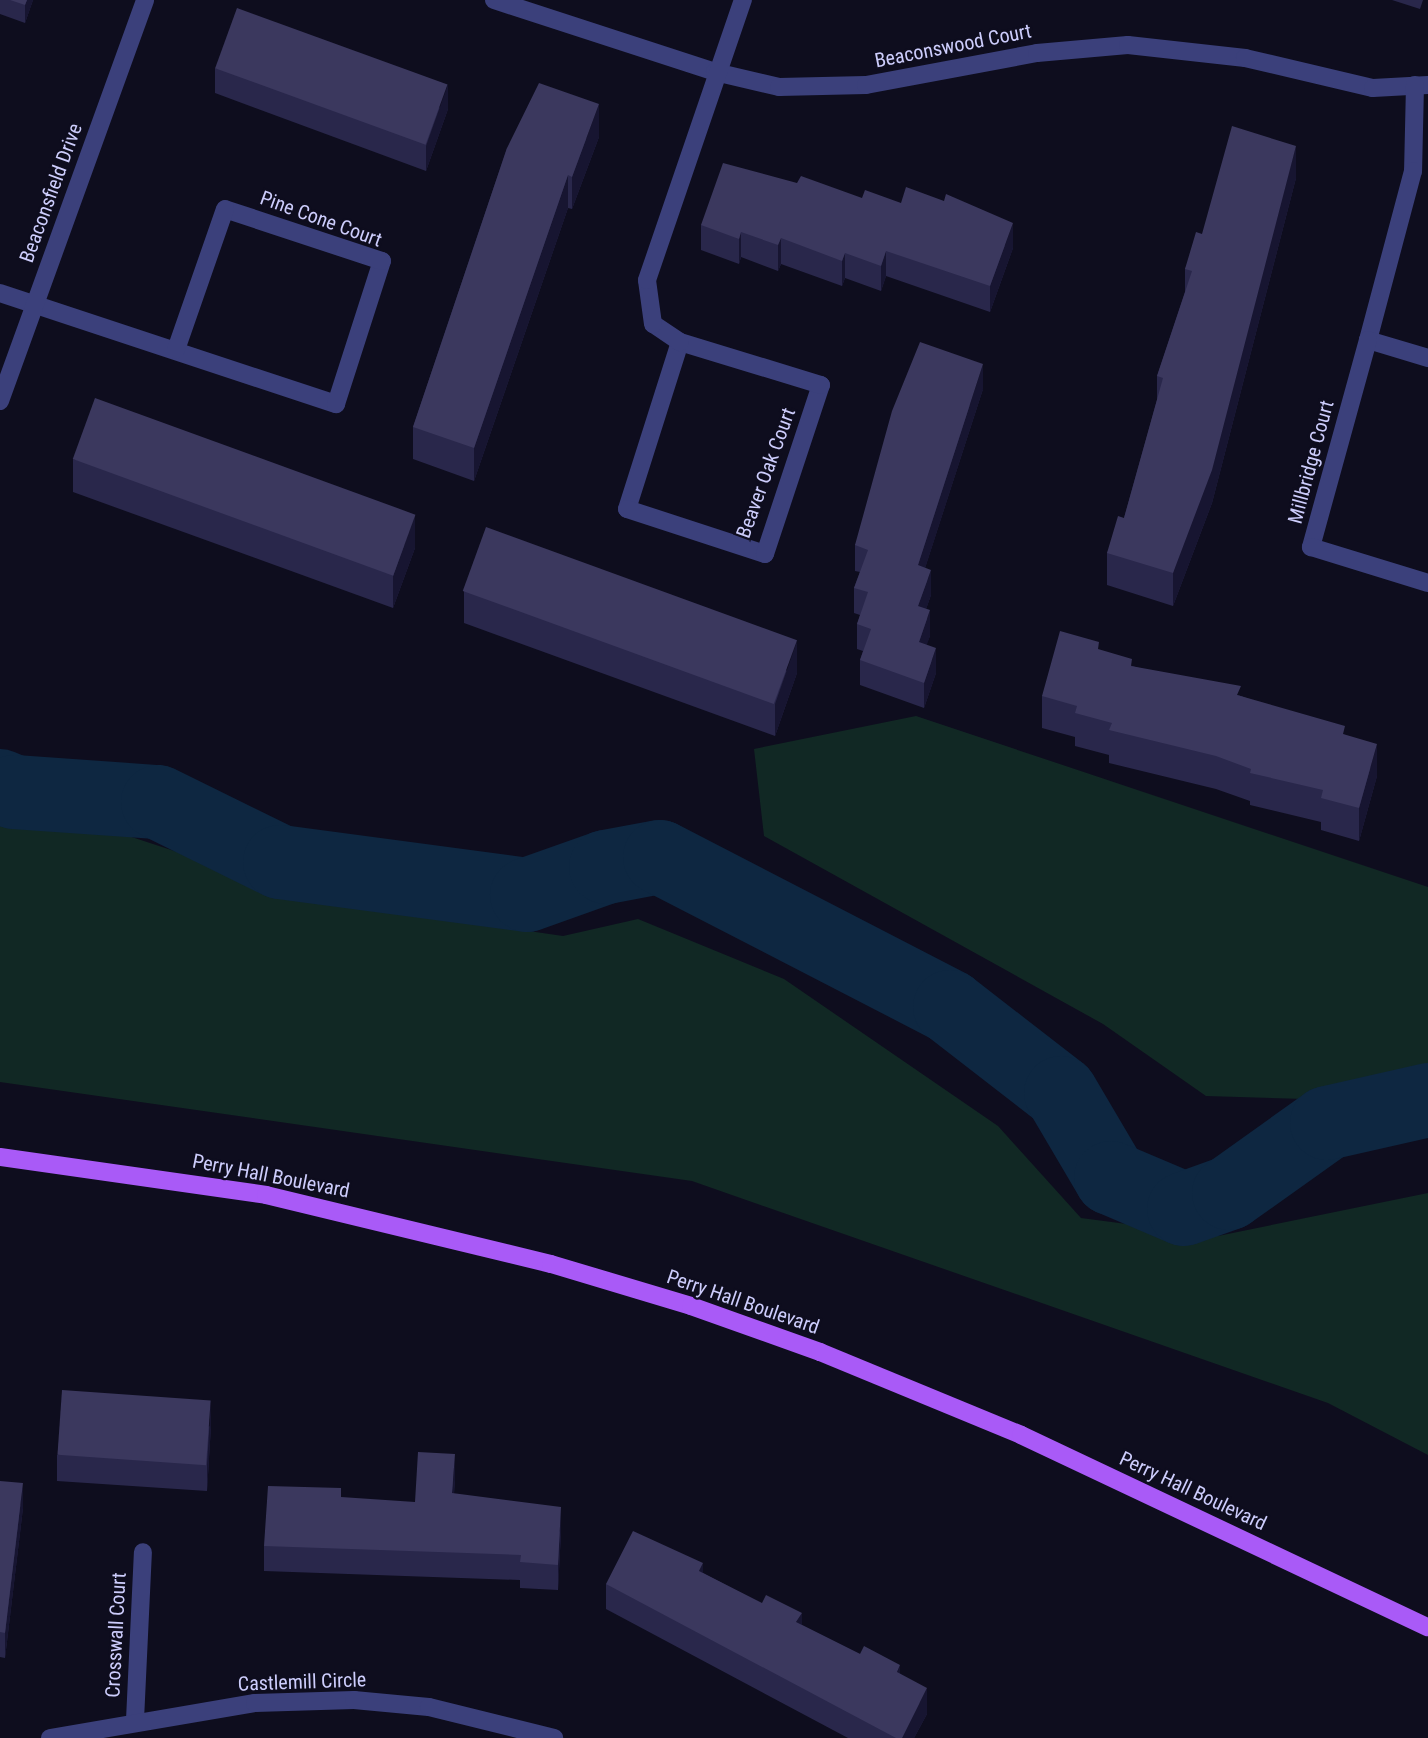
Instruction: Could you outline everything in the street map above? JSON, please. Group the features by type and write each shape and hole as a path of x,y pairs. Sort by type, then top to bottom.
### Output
{"main road":[{"name":"Perry Hall Boulevard","path":"0,1157 98,1167 267,1195 551,1264 691,1306 820,1352 1021,1435 1428,1627"}],"street":[{"name":"Beaconsfield Drive","path":"0,400 145,0"},
{"name":"Beaconswood Court","path":"494,0 715,72 779,87 825,88 1037,53 1128,45 1245,58 1373,88 1422,85"},
{"name":"Beaver Oak Court","path":"680,342 627,509 765,554 821,385 680,342 653,324 647,280 715,72 743,0"},
{"name":"Millbridge Court","path":"1422,85 1413,171 1311,547 1428,583"},
{"name":"Pine Cone Court","path":"0,293 336,404 382,261 225,209 176,350"},
{"path":"1368,340 1428,358"},
{"name":"Crosswall Court","path":"135,1720 143,1552"},
{"name":"Castlemill Circle","path":"50,1738 135,1720 255,1703 354,1700 429,1707 554,1738"}],"green space":[{"path":"916,716 1428,887 1428,1075 1341,1100 1206,1096 1103,1024 764,836 754,749"},
{"path":"37,806 330,902 563,936 638,919 784,979 998,1126 1081,1218 1218,1236 1428,1193 1428,1455 1328,1403 692,1181 0,1082 0,810"}],"building":[{"path":"10,0 27,0 25,5"},
{"path":"237,8 447,85 426,145 215,68"},
{"path":"539,83 599,104 572,177 568,175 474,448 413,427 507,148"},
{"path":"1232,126 1296,146 1212,470 1173,573 1107,553 1118,516 1124,518 1163,378 1157,376 1192,271 1185,269 1196,232 1202,234"},
{"path":"723,163 797,183 801,176 862,198 865,190 901,203 906,187 944,201 946,194 1013,223 990,286 886,251 881,266 845,253 842,261 781,238 778,245 741,232 739,239 701,225"},
{"path":"920,342 983,364 918,565 931,570 918,606 930,610 919,642 936,648 924,683 860,660 871,629 857,624 868,592 854,588 868,550 855,545 892,411"},
{"path":"95,398 415,515 393,576 73,459"},
{"path":"486,527 797,640 774,704 463,591"},
{"path":"1060,631 1099,642 1098,649 1132,659 1131,666 1241,686 1237,695 1345,726 1343,734 1377,744 1359,808 1321,798 1323,790 1250,773 1251,769 1216,756 1109,730 1112,723 1075,713 1077,706 1042,696"},
{"path":"62,1390 211,1400 206,1465 57,1455"},
{"path":"418,1452 455,1454 452,1493 561,1507 558,1565 520,1562 521,1555 264,1546 268,1486 341,1488 341,1497 415,1502"},
{"path":"0,1481 23,1483 5,1633 0,1632"},
{"path":"633,1531 703,1563 699,1571 762,1603 766,1595 802,1613 796,1622 860,1654 864,1646 900,1665 897,1672 927,1688 902,1738 896,1738 606,1584"}],"waterway":[{"path":"0,786 14,792 158,802 280,862 527,895 606,867 660,857 950,1007 1061,1093 1111,1178 1184,1209 1229,1193 1327,1123 1428,1100"}]}
